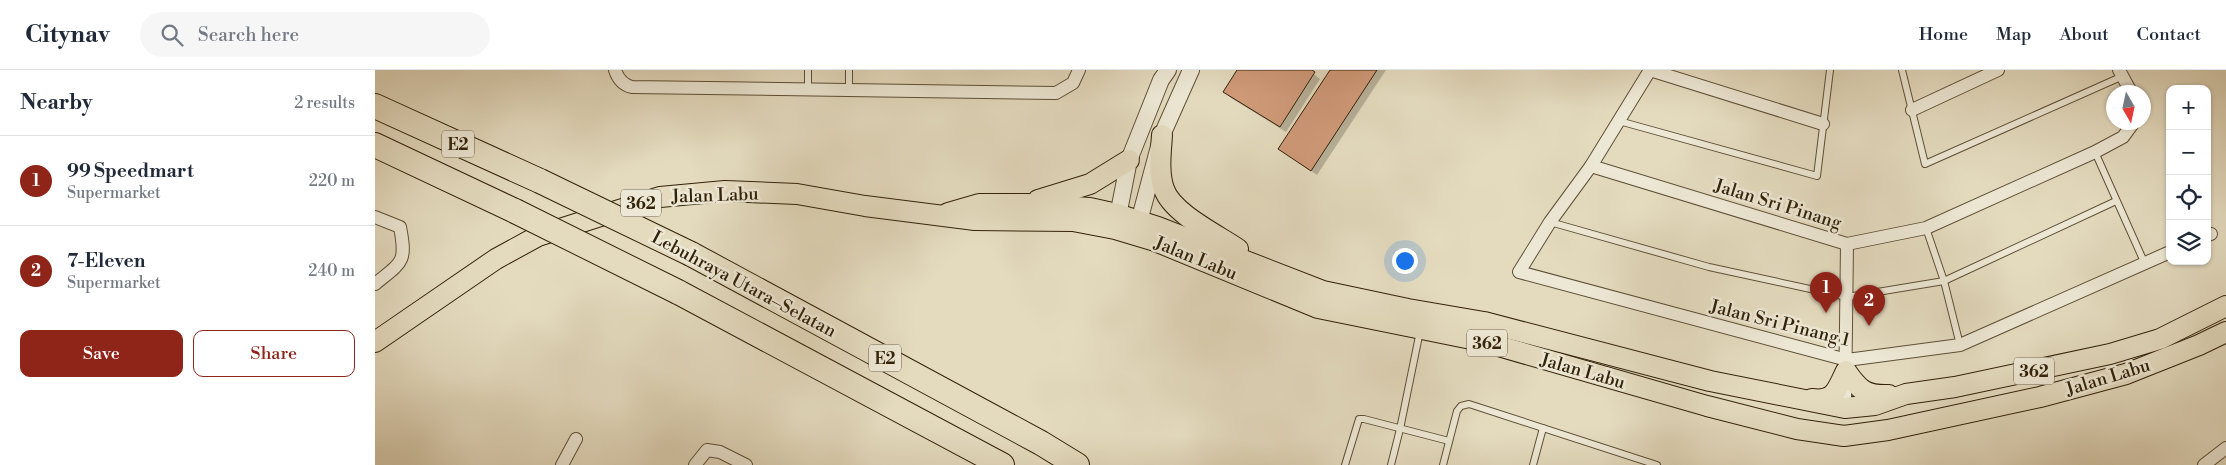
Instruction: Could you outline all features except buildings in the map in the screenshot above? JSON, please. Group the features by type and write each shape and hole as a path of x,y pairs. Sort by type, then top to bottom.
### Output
{"highway":[{"name":"Lebuhraya Utara–Selatan","path":"375,106 540,181 691,254 1041,443 1077,465"},
{"name":"E2","path":"375,146 515,211 678,292 1002,465"}],"main road":[{"path":"1162,135 1161,174 1164,189 1169,199 1182,212 1271,271"},
{"path":"1027,204 1091,184 1129,160"},
{"name":"Jalan Labu","path":"375,342 496,259 538,236 660,197 725,191 797,194 865,206 941,214 975,220 1116,221"},
{"name":"Jalan Labu","path":"941,214 979,204 1027,204 1090,208 1116,221 1271,271 1323,291 1408,309 1484,322 1710,381 1845,408 1875,405 1907,394 1955,387 2110,354 2159,339 2226,306"},
{"name":"Jalan Labu","path":"1137,227 1318,308 1481,341 1797,430 1844,436 1888,430 2040,398 2126,374 2199,345 2226,332"},
{"path":"1797,397 1823,401 1838,390 1847,366"},
{"path":"1847,366 1863,392 1879,396 1907,394"},
{"path":"1845,408 1849,420 1865,427 1888,430"}],"street":[{"path":"615,70 619,80 626,86 1057,93 1073,83 1079,70"},
{"path":"1116,221 1129,160 1161,80 1168,70"},
{"path":"1137,227 1162,135 1191,70"},
{"path":"1550,222 1591,166 1650,70 1823,124"},
{"path":"1912,110 1998,70"},
{"path":"2121,73 2127,85"},
{"name":"Jalan Sri Pinang","path":"1591,166 1847,244 1926,228 2095,152 2123,137 2128,130"},
{"path":"375,217 400,227 404,250 400,264 376,283"},
{"name":"Jalan Sri Pinang 1","path":"1550,222 1519,272 1847,366 1960,345 2166,254"},
{"path":"1845,408 1847,244"},
{"path":"562,465 576,439"},
{"path":"2204,465 2226,448"},
{"path":"695,465 707,450 720,452 746,465"}],"lane":[{"path":"808,70 808,90"},
{"path":"849,70 849,90"},
{"path":"1619,121 1817,176 1831,70"},
{"path":"1902,70 1925,164 2121,73"},
{"path":"2095,152 2145,264"},
{"path":"1550,222 1709,267 1847,296 1943,281 2116,201"},
{"path":"1926,228 1943,281 1960,345"},
{"path":"1391,465 1420,329"},
{"path":"1443,465 1457,411 1461,406 1469,404 1657,465"},
{"path":"1345,465 1359,419 1449,442"},
{"path":"1533,465 1543,428"}],"place":[{"name":"99 Speedmart","path":"1826,313"},
{"name":"7-Eleven","path":"1869,326"}]}
